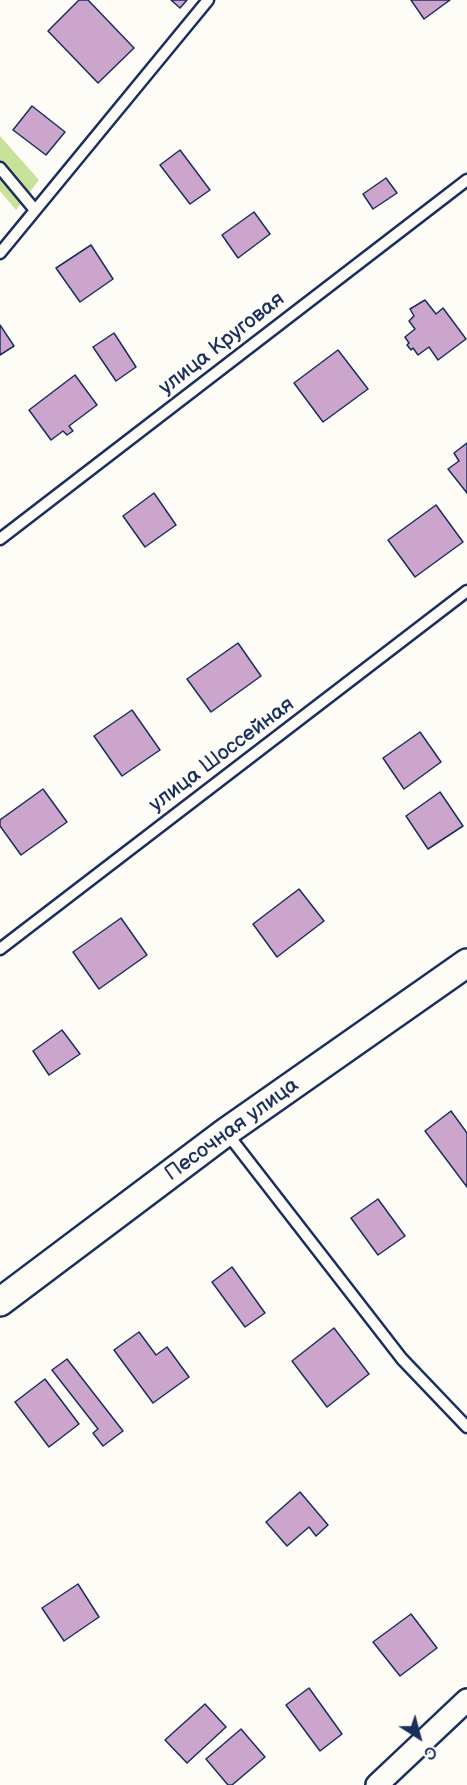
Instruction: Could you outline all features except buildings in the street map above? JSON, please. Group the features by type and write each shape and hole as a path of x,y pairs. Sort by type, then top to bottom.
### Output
{"street":[{"name":"Песочная улица","path":"0,1302 226,1132 467,963"},
{"path":"377,1785 467,1700"}],"lane":[{"path":"0,253 208,0"},
{"path":"0,168 35,210"},
{"name":"улица Круговая","path":"0,539 467,180"},
{"name":"улица Шоссейная","path":"0,949 467,591"},
{"path":"226,1132 402,1359 467,1427"}],"green space":[{"path":"0,136 39,180 16,210 0,191"}]}
